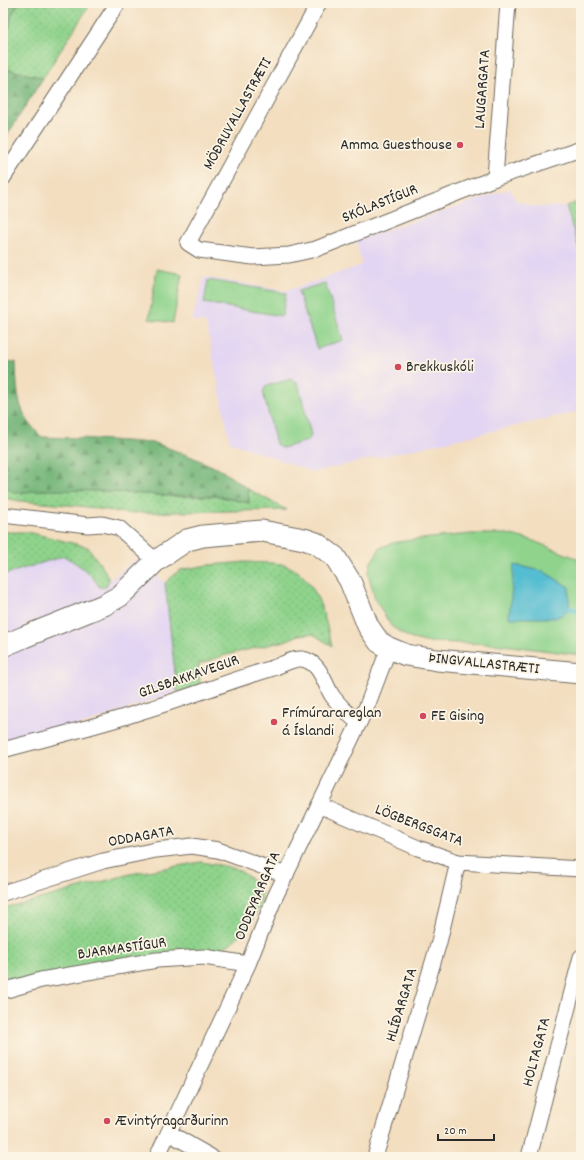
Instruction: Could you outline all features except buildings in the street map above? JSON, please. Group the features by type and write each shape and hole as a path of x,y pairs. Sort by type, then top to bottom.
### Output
{"main road":[{"path":"3,646 24,636 104,605 120,596 156,561 187,540 203,536 262,531 285,534 316,543 335,557 350,581 368,626 379,642 389,648"},
{"name":"ÞINGVALLASTRÆTI","path":"389,648 406,654 437,660 581,673"}],"street":[{"path":"3,178 118,3"},
{"name":"MÖÐRUVALLASTRÆTI","path":"188,243 319,3"},
{"name":"LAUGARGATA","path":"495,178 508,3"},
{"name":"SKÓLASTÍGUR","path":"188,243 199,250 253,257 289,255 316,249 495,178 581,149"},
{"path":"3,515 88,525 102,524 119,528 156,561"},
{"name":"ODDEYRARGATA","path":"157,1157 248,964 275,898 367,706 389,648"},
{"name":"GILSBAKKAVEGUR","path":"3,750 145,711 293,660 302,659 311,663 318,670 325,680 332,695 343,710 359,723"},
{"name":"LÖGBERGSGATA","path":"319,805 418,848 458,862 581,869"},
{"name":"ODDAGATA","path":"3,893 103,861 156,850 192,846 218,850 286,875"},
{"name":"HLÍÐARGATA","path":"375,1157 439,942 458,862"},
{"name":"HOLTAGATA","path":"528,1157 581,956"},
{"name":"BJARMASTÍGUR","path":"3,991 41,980 157,960 204,958 248,964"},
{"path":"169,1132 212,1157"}],"shaded area":[{"name":"Brekkuskóli","path":"510,189 515,200 526,204 538,207 566,206 579,252 581,253 581,411 313,472 230,442 206,323 192,321 204,277 286,291 362,265 356,240"},
{"path":"64,556 77,563 96,581 106,586 109,580 140,557 165,583 177,692 75,727 3,747 3,575"}],"green space":[{"path":"3,3 19,3 12,14 3,53"},
{"path":"19,3 91,3 43,78 3,68 3,53 12,14"},
{"path":"3,68 43,78 3,142"},
{"path":"581,201 581,246 580,252 566,206"},
{"path":"157,269 182,274 173,323 149,319"},
{"path":"208,280 286,293 282,316 204,303"},
{"path":"325,283 343,340 317,349 298,291"},
{"path":"3,361 16,362 18,394 23,412 42,437 155,443 221,470 248,489 249,503 217,496 171,496 102,491 44,490 15,493 3,486"},
{"path":"292,379 298,383 311,435 308,441 282,448 276,444 263,392 266,386"},
{"path":"3,486 15,493 44,490 102,491 171,496 217,496 249,503 248,489 287,510 125,513 79,506 20,501 3,498"},
{"path":"3,532 28,532 88,547 105,571 109,580 106,586 100,588 89,573 64,556 3,575"},
{"path":"471,534 507,534 531,540 581,560 581,655 495,644 425,642 409,638 391,626 375,599 368,573 371,562 380,548 392,543 411,540"},
{"path":"246,562 281,564 293,569 303,576 311,586 322,609 332,646 313,634 299,635 285,641 226,655 199,664 200,686 177,692 165,583 180,570 208,565"},
{"path":"201,862 227,866 240,871 255,883 261,893 259,907 250,923 237,938 225,947 210,951 3,984 3,908 130,874"}],"water":[{"path":"514,565 543,571 569,587 569,608 562,615 555,618 509,618"}],"waterway":[{"path":"569,608 581,612"}],"place":[{"name":"Amma Guesthouse","path":"460,145"},
{"name":"Brekkuskóli","path":"398,367"},
{"name":"FE Gising","path":"423,716"},
{"name":"Frímúrarareglan á Íslandi","path":"274,722"},
{"name":"Ævintýragarðurinn","path":"107,1121"}]}
